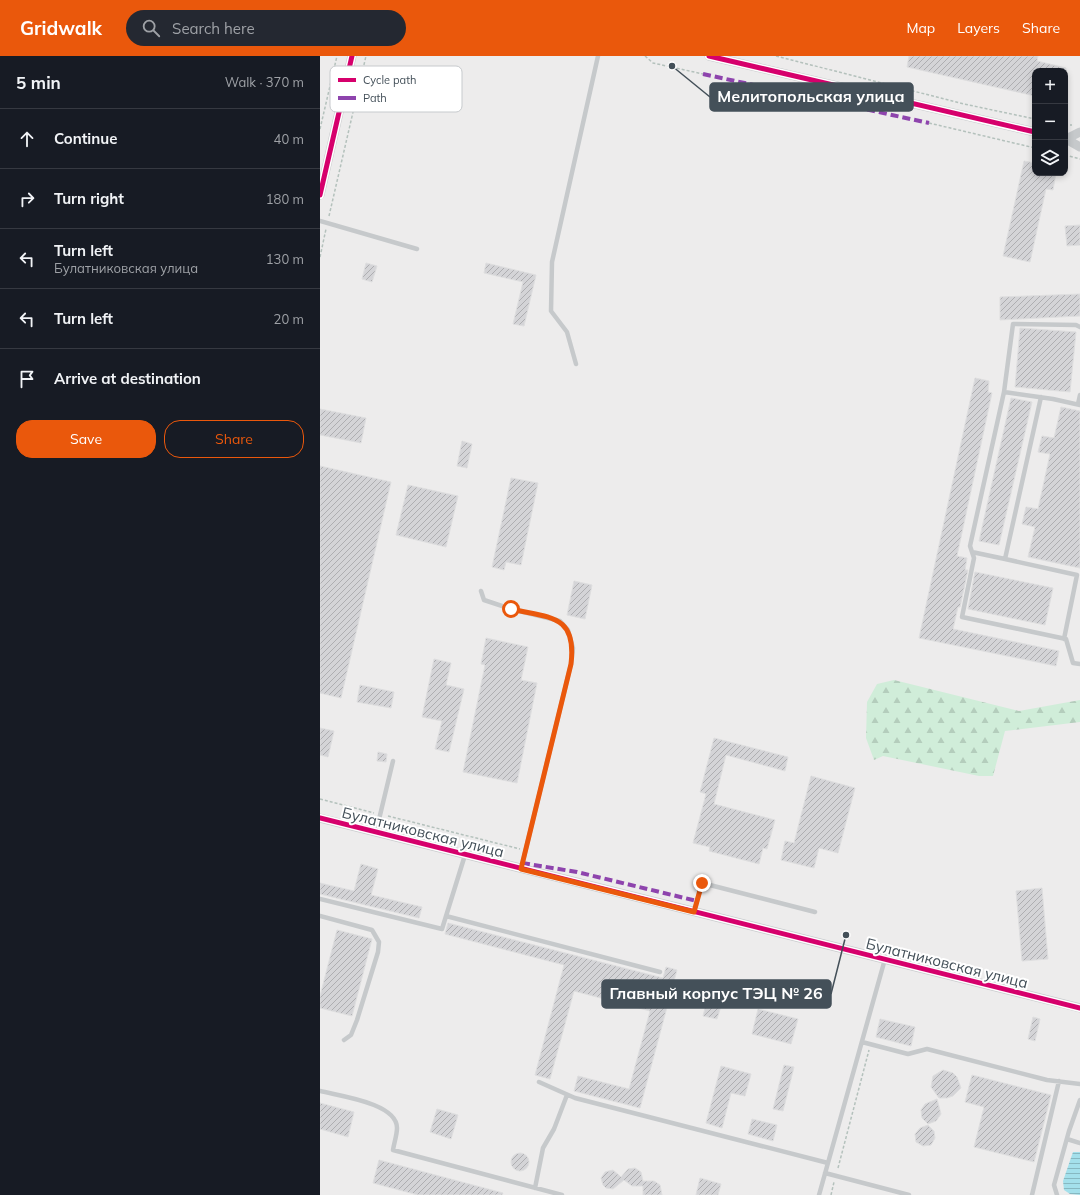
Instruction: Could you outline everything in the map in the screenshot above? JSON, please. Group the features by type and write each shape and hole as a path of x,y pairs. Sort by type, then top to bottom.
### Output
{"street":[{"path":"350,66 352,56"},
{"path":"709,56 1032,131"},
{"path":"320,195 339,112"},
{"path":"1068,138 1080,132"},
{"path":"1068,139 1080,142"},
{"path":"1068,140 1080,147"},
{"name":"Булатниковская улица","path":"320,818 1080,1008"}],"lane":[{"path":"576,364 567,332 551,311 552,262 598,56"},
{"path":"320,221 417,249"},
{"path":"1080,327 1076,325 1013,324 1004,392 970,546 974,558 962,617 1066,639 1073,663 1080,664"},
{"path":"1004,392 1079,404 1080,395"},
{"path":"1005,559 1041,397"},
{"path":"972,552 1078,575 1064,639"},
{"path":"481,591 484,600 511,609 560,621 568,630 573,648 571,664 521,869"},
{"path":"376,832 393,761"},
{"path":"320,899 442,929 465,855"},
{"path":"694,912 702,883 815,912"},
{"path":"320,916 372,930 379,942 378,952 357,1020 351,1035 344,1040"},
{"path":"446,916 660,972"},
{"path":"819,1195 885,959"},
{"path":"862,1042 908,1054 928,1049 1046,1080 1080,1084"},
{"path":"1032,1195 1059,1081"},
{"path":"539,1082 567,1095 828,1163"},
{"path":"320,1091 380,1106 394,1117 397,1128 393,1150 562,1195"},
{"path":"535,1188 544,1148 554,1129 567,1095"},
{"path":"1057,1195 1055,1194 1054,1185 1080,1100"},
{"path":"1067,1139 1080,1143"},
{"path":"825,1173 909,1195"}],"path":[{"path":"335,66 337,56"},
{"path":"364,66 366,56"},
{"path":"645,56 654,63 703,74"},
{"path":"776,56 964,104 1032,118"},
{"path":"320,129 330,86"},
{"path":"320,257 353,112"},
{"path":"929,123 1032,147"},
{"path":"1068,156 1080,159"},
{"path":"320,799 526,851"},
{"path":"831,1195 871,1044"}],"green space":[{"path":"894,680 1019,711 1080,700 1080,722 1005,731 993,776 979,776 883,756 874,760 866,738 867,702 877,684"}],"water":[{"path":"1073,1152 1080,1152 1080,1195 1070,1194 1064,1190 1063,1181"}],"building":[{"path":"909,56 1038,56 1037,61 1066,68 1032,68 1032,95 907,67"},
{"path":"1024,161 1032,162 1032,176 1055,176 1053,190 1046,189 1030,262 1003,256"},
{"path":"1080,225 1080,245 1067,246 1065,226"},
{"path":"366,263 377,266 372,282 362,279"},
{"path":"486,263 536,275 524,326 513,324 523,282 484,273"},
{"path":"1080,294 1080,316 1000,320 1000,297"},
{"path":"1020,328 1076,332 1070,392 1015,387"},
{"path":"975,378 989,381 988,392 992,393 957,556 967,558 965,570 968,570 960,607 958,607 953,629 1059,651 1056,666 919,638"},
{"path":"1011,398 1032,402 999,545 979,541"},
{"path":"1061,407 1080,411 1080,568 1028,557 1035,527 1022,524 1026,507 1038,509 1050,454 1038,452 1042,436 1054,438"},
{"path":"320,409 366,418 361,443 320,435"},
{"path":"462,441 472,444 467,468 457,466"},
{"path":"320,466 391,482 341,698 320,693"},
{"path":"511,478 538,483 521,565 506,562 504,570 492,567"},
{"path":"408,485 458,496 446,547 396,535"},
{"path":"975,572 1053,588 1045,625 968,609"},
{"path":"574,581 592,585 585,619 567,615"},
{"path":"486,638 528,647 521,680 537,683 517,783 463,772 485,665 481,664"},
{"path":"434,659 451,663 446,685 464,689 449,752 435,749 442,721 422,717"},
{"path":"360,685 394,692 391,708 357,702"},
{"path":"320,728 334,731 328,757 320,755"},
{"path":"714,738 788,757 785,771 726,755 714,804 775,820 767,849 763,848 759,864 709,851 710,847 693,843 706,794 700,792"},
{"path":"378,752 387,754 386,762 377,761"},
{"path":"811,776 855,788 838,853 819,848 814,868 781,860 785,841 794,843"},
{"path":"361,864 378,869 371,895 422,907 419,918 320,894 320,883 354,891"},
{"path":"1042,888 1048,959 1022,961 1016,891"},
{"path":"448,923 663,978 666,967 677,970 640,1108 574,1091 578,1076 629,1089 650,1011 574,991 550,1079 535,1075 564,965 445,934"},
{"path":"337,930 372,939 352,1016 320,1008 320,996"},
{"path":"708,996 723,1000 717,1019 703,1016"},
{"path":"758,1009 798,1019 791,1044 752,1034"},
{"path":"1033,1017 1040,1019 1035,1041 1028,1039"},
{"path":"880,1019 915,1027 911,1046 876,1037"},
{"path":"784,1065 794,1067 783,1111 773,1109"},
{"path":"721,1066 751,1074 745,1096 731,1093 722,1128 706,1123"},
{"path":"943,1070 953,1073 957,1077 961,1088 953,1096 939,1098 931,1087 933,1076"},
{"path":"972,1075 1051,1095 1034,1162 974,1147 984,1107 965,1102"},
{"path":"937,1099 941,1114 936,1121 928,1124 922,1118 921,1110 925,1104"},
{"path":"320,1103 354,1112 348,1137 320,1129"},
{"path":"437,1109 458,1115 451,1139 430,1132"},
{"path":"752,1119 777,1125 773,1141 748,1134"},
{"path":"928,1125 934,1131 935,1138 931,1145 923,1146 916,1142 915,1134 920,1128"},
{"path":"516,1153 524,1153 529,1158 527,1169 524,1171 516,1171 511,1166 511,1158"},
{"path":"379,1160 503,1193 502,1195 418,1195 373,1183"},
{"path":"635,1168 641,1172 643,1181 654,1181 660,1185 662,1195 643,1195 643,1186 632,1186 624,1180 613,1189 606,1188 603,1185 601,1178 605,1172 613,1170 621,1177 628,1169"},
{"path":"700,1178 721,1184 718,1195 696,1195"}],"marked path":[{"path":"703,74 929,123"},
{"path":"522,863 577,872 697,901"}],"cycle path":[{"path":"350,66 352,56"},
{"path":"709,56 1032,131"},
{"path":"320,195 339,112"},
{"path":"320,818 1080,1008"}],"place":[{"name":"Мелитопольская улица","path":"672,66"},
{"name":"Главный корпус ТЭЦ № 26","path":"846,935"}],"route":[{"path":"511,609 560,621 568,630 573,648 571,664 521,869 694,912 702,883"}]}
